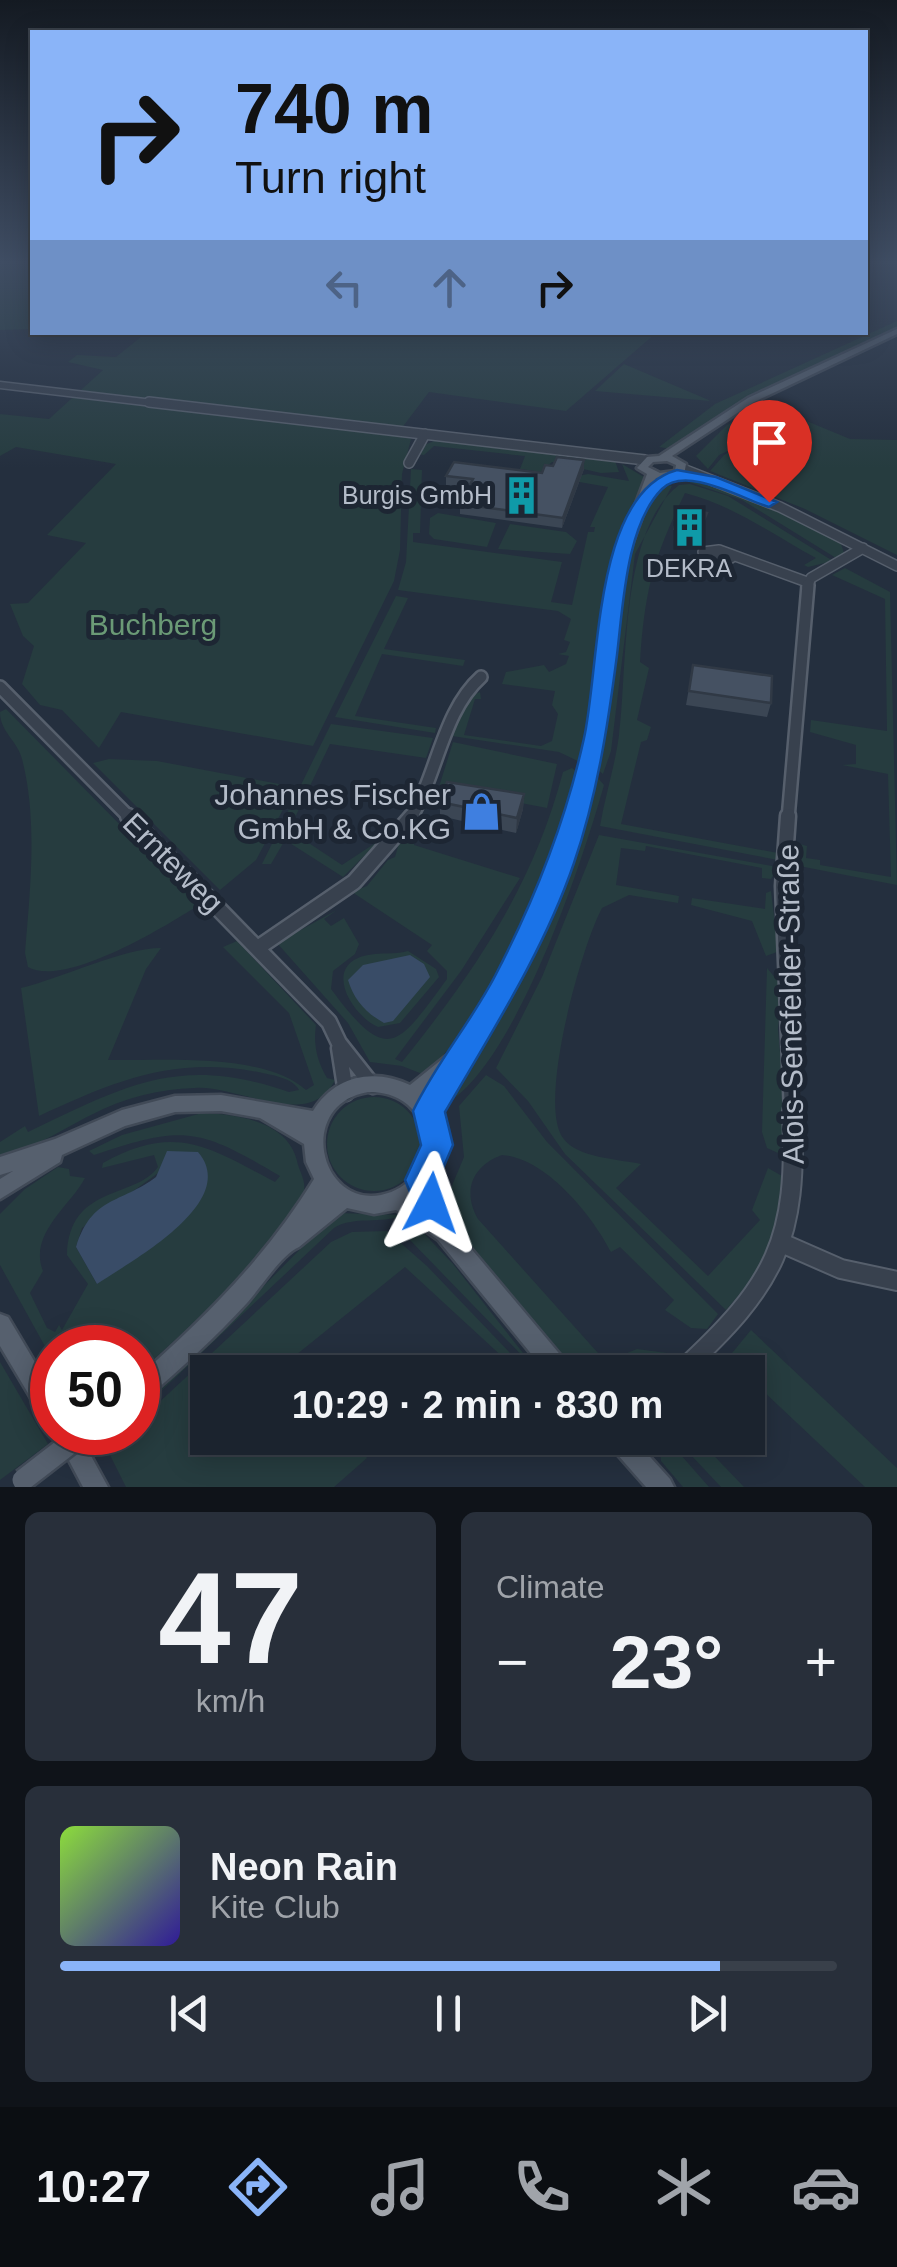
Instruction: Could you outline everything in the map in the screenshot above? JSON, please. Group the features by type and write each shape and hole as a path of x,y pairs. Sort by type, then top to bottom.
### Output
{"main road":[{"path":"647,493 673,468 689,441 750,400 897,331"},
{"path":"644,463 673,468"},
{"path":"429,1111 533,930 570,838 596,736 618,567 652,475 644,463"},
{"path":"652,475 673,468"},
{"path":"412,1095 460,1055"},
{"path":"374,1086 412,1095 429,1111 437,1145 421,1180 395,1198 371,1202 346,1197 323,1182 312,1159 314,1129 346,1093 374,1086"},
{"path":"0,1166 136,1113 176,1104 221,1103 314,1129"},
{"path":"0,1190 96,1130"},
{"path":"0,1201 41,1164"},
{"path":"421,1180 446,1234 546,1355"},
{"path":"276,1254 323,1182"},
{"path":"160,1370 276,1254 346,1197"},
{"path":"395,1198 446,1234"},
{"path":"0,1325 30,1375"},
{"path":"18,1485 55,1455"},
{"path":"78,1455 96,1487"},
{"path":"639,1455 662,1487"}],"street":[{"path":"0,385 644,463"},
{"path":"409,464 425,434"},
{"path":"673,468 780,506 897,566"},
{"path":"732,558 807,582 863,548"},
{"name":"Alois-Senefelder-Straße","path":"697,1355 759,1284 784,1244 792,1216 795,1178 784,886 807,582"},
{"path":"259,947 328,906 381,859 430,785 461,694 481,677"},
{"name":"Ernteweg","path":"0,687 259,947 329,1022 339,1044 374,1086"},
{"name":"Ernteweg","path":"339,1044 346,1093"},
{"path":"784,1244 841,1269 897,1280"}],"green space":[{"path":"894,329 753,394 672,449 659,447 715,404 868,334"},
{"name":"Buchberg","path":"144,335 654,335 566,411 429,392 398,433 411,439 402,474 400,550 394,581 313,746 121,712 99,748 62,710 40,705 22,684 34,646 23,636 10,604 28,603 86,543 47,535 116,464 16,447 0,456 0,414 49,419 103,370 68,362 77,355 116,357"},
{"path":"624,364 711,401 595,391"},
{"path":"768,405 850,439 897,440 897,555 805,509 710,471 739,446 719,455 708,469 696,456 727,425"},
{"path":"439,439 615,461 619,472 601,473 552,462 541,472 520,469 525,456 434,446 424,455 418,454 422,446"},
{"path":"622,464 649,480 634,511 614,575 582,763 559,752 452,736 465,705 480,692 481,699 475,699 464,735 541,746 552,741 558,714 552,705 555,691 502,684 506,672 544,665 549,672 566,664 569,656 558,654 566,652 570,642 564,640 571,619 558,611 398,590 406,562 411,469 422,470 420,533 413,533 413,542 562,562 551,602 572,605 588,532 594,532 595,527 590,527 608,487 562,479 588,474 629,481"},
{"path":"694,479 772,505 840,541 844,553 836,558 742,500 689,482"},
{"path":"661,484 672,486 635,554 611,751 603,774 596,768 621,583 643,514"},
{"path":"690,484 728,496 833,561 808,567 804,565 816,558 737,513 685,493 658,556 648,594 640,662 649,668 637,720 651,727 647,740 641,742 621,824 778,853 778,860 600,826 619,735 636,566 660,506 679,485"},
{"path":"438,513 496,523 487,547 434,539 429,534 430,518"},
{"path":"510,524 566,532 577,541 570,554 498,549"},
{"path":"845,568 890,592 897,885 799,866 800,844 807,846 806,858 820,860 820,865 891,877 888,774 842,765 856,764 856,745 810,732 811,720 887,731 885,599 832,575"},
{"path":"396,596 408,598 384,649 465,660 463,666 382,654 355,716 436,728 435,733 335,717"},
{"path":"6,709 199,905 90,962 45,971 28,967 25,953 30,806 22,759 1,719 0,712"},
{"path":"331,724 433,738 426,758 330,744 289,830 342,865 380,840 343,877 285,840 271,864 262,864"},
{"path":"453,742 557,764 547,808 439,787"},
{"path":"109,759 157,761 295,787 256,860 220,890 93,763"},
{"path":"572,768 580,774 556,855 522,934 479,1009 425,1075 402,1066 370,1062 348,1023 277,943 337,910 324,919 331,926 344,918 359,944 355,954 333,971 331,989 366,1029 380,1038 392,1038 416,1020 447,979 447,971 427,951 432,945 352,892 367,886 395,857 399,843 419,819 414,845 520,878 461,971 395,1059 402,1062 499,926 535,853 563,772"},
{"path":"597,777 604,785 545,954 501,1041 478,1075 453,1099 448,1095 532,950 569,864"},
{"path":"599,835 778,867 771,879 762,878 762,868 646,846 645,851 621,848 616,885 679,896 678,903 629,895 602,908 574,988 555,1092 556,1120 563,1138 588,1154 641,1164 616,1188 708,1276 760,1220 752,1210 768,1168 782,1176 786,1192 779,1228 760,1266 726,1310 565,1154 528,1101 496,1068 542,977"},
{"path":"771,891 776,934 781,936 777,952 766,956 752,921 691,905 692,898 765,909 766,893"},
{"path":"237,941 316,1025 318,1059 327,1078 335,1080 324,1095 309,1103 291,1105 213,1089 155,1092 128,1099 36,1144 0,1156 0,1142 25,1126 28,1132 95,1101 154,1080 216,1076 289,1092 299,1090 276,1076 199,1067 119,1082 39,1116 21,988 146,949 161,948 146,969 108,1060 239,1064 265,1069 288,1078 306,1090 314,1085 289,1013 223,947"},
{"path":"408,951 436,969 439,977 400,1023 378,1027 358,1012 345,990 346,968 368,955"},
{"path":"767,968 782,986 778,1029 787,1131 778,1153 767,1148 762,1132"},
{"path":"486,1075 504,1086 547,1142 718,1314 707,1329 691,1328 665,1310 674,1300 620,1247 611,1252 580,1206 551,1177 535,1166 502,1155 477,1173 471,1189 473,1209 600,1355 562,1355 498,1285 443,1207 464,1157 459,1106"},
{"path":"374,1097 392,1100 407,1111 418,1126 418,1162 407,1177 392,1188 374,1191 356,1188 341,1177 330,1162 327,1144 330,1126 341,1111 356,1100"},
{"path":"202,1113 231,1115 260,1123 283,1137 292,1148 304,1191 296,1209 257,1258 160,1353 160,1325 65,1325 88,1284 67,1255 79,1216 91,1204 148,1177 158,1167 154,1155 102,1168 103,1163 152,1144 172,1142 211,1150 275,1182 280,1176 230,1148 191,1136 150,1138 94,1155 89,1151 122,1135","holes":["161,1171 97,1284 76,1247 82,1228"]},
{"path":"58,1167 69,1169 70,1176 85,1178 46,1232 40,1257 43,1271 30,1293 46,1325 33,1325 0,1265 0,1214 25,1189"},
{"path":"336,1213 403,1215 334,1228 195,1355"},
{"path":"414,1223 453,1264 525,1355 522,1355 403,1230"},
{"path":"387,1231 427,1266 512,1355 501,1355 405,1267 296,1355 210,1355 331,1242 352,1232"},
{"path":"751,1330 897,1468 897,1487 865,1487 765,1393 765,1355 730,1355"},
{"path":"637,1349 673,1355 623,1355"},
{"path":"190,1360 190,1364 160,1391"},
{"path":"0,1362 30,1413 30,1455 33,1455 0,1480"},
{"path":"190,1374 190,1455 367,1458 334,1487 126,1487 110,1455 160,1455 160,1401"},
{"path":"660,1455 681,1455 709,1487 683,1487 661,1461"},
{"path":"691,1455 713,1455 744,1487 721,1487"}],"water":[{"path":"410,955 424,964 430,977 393,1021 384,1023 362,1005 348,980 363,965"},
{"path":"167,1151 198,1152 207,1171 205,1190 194,1210 176,1228 97,1284 76,1247 83,1230 90,1218 108,1203 156,1177"}],"building":[{"name":"Burgis GmbH","path":"557,457 584,460 563,518 460,504 473,479 446,476 454,462 542,473 545,465 553,466"},
{"path":"680,508 707,513 702,525 675,520"},
{"path":"693,665 772,676 771,703 689,691"},
{"path":"447,782 524,794 517,818 440,802"}],"place":[{"name":"Burgis GmbH","path":"522,495"},
{"name":"DEKRA","path":"689,527"},
{"name":"Johannes Fischer GmbH & Co.KG","path":"481,812"}],"route":[{"path":"431,1203 421,1180 432,1164 437,1145 429,1111 506,982 561,864 596,736 618,567 641,504 658,482 677,475 710,480 769,502"}]}
